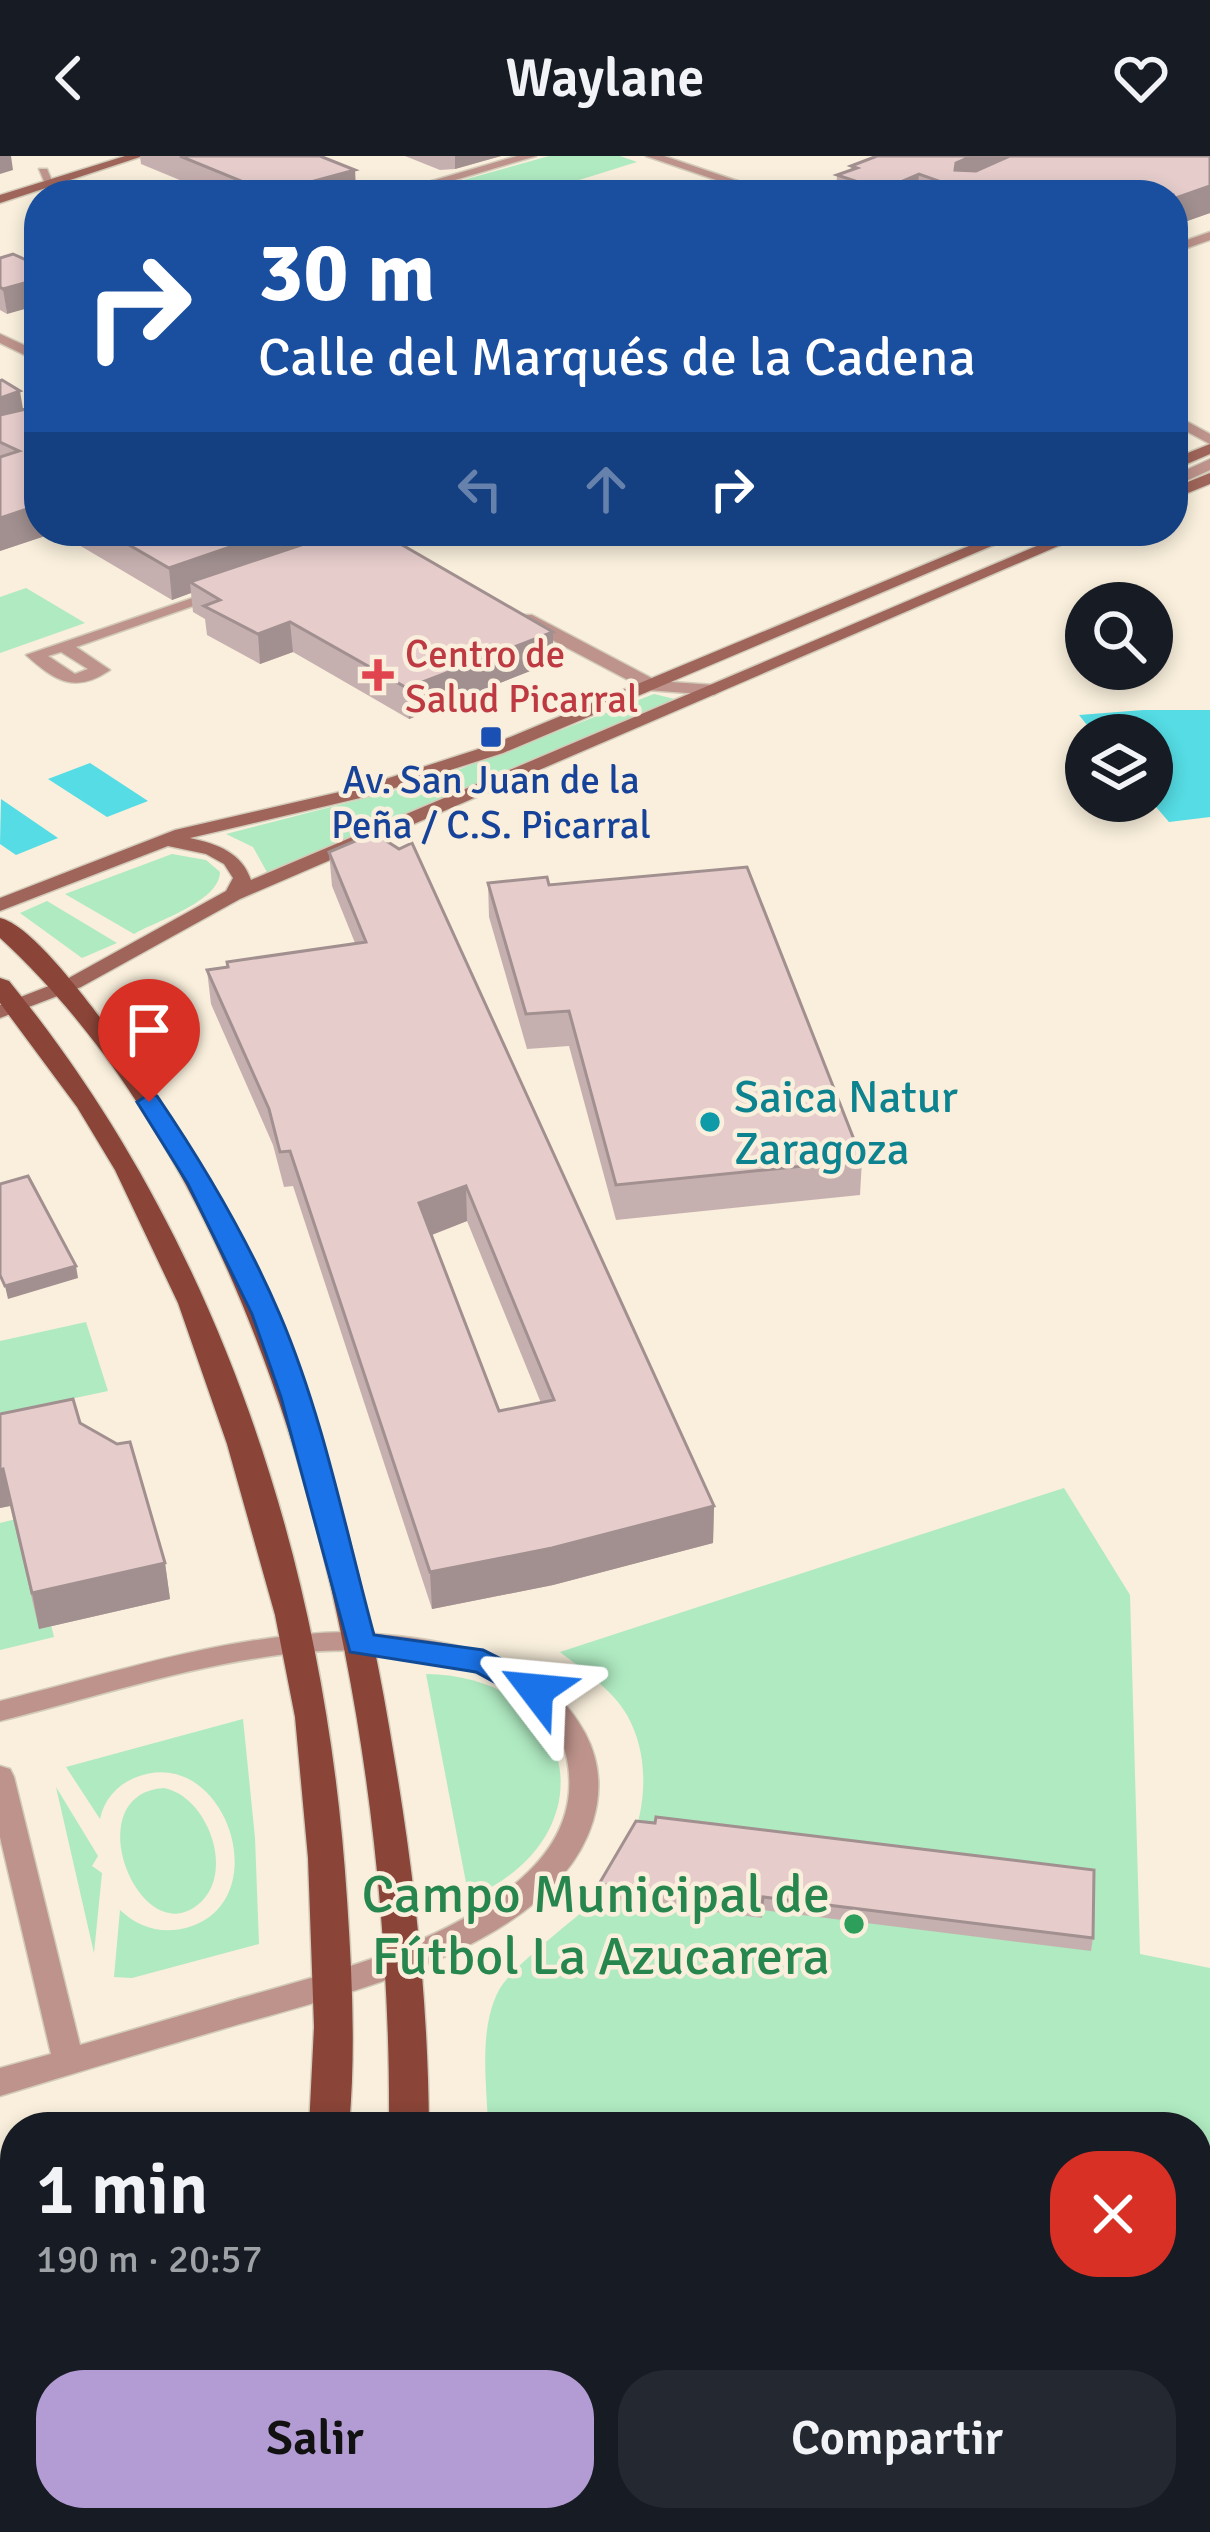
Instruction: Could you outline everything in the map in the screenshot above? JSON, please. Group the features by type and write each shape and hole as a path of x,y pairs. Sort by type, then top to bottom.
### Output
{"main road":[{"path":"42,180 95,156"},
{"path":"34,180 137,156"},
{"path":"0,905 163,840 442,768 653,686 984,546"},
{"path":"329,2112 332,1984 321,1807 299,1644 246,1451 176,1256 98,1113 6,1002 62,988 233,895 1050,546"},
{"path":"163,840 193,843 230,859 243,878 233,895"},
{"path":"0,925 62,988 149,1102 191,1168 266,1314 295,1397 361,1644 406,1958 409,2112"}],"street":[{"path":"444,180 530,156"},
{"path":"652,156 726,180"},
{"path":"331,555 349,546"},
{"path":"387,546 397,551"},
{"path":"65,646 242,586"},
{"path":"502,606 653,686 713,690"},
{"path":"0,1711 266,1647 361,1644 456,1655 504,1670 536,1690 562,1717 576,1736 583,1760 581,1815 548,1872 489,1915 406,1958 332,1984 0,2082"},
{"path":"0,1778 69,2062"}],"green space":[{"path":"549,156 620,156 637,162 578,180 463,180"},
{"path":"26,588 85,623 0,653 0,597"},
{"path":"654,694 679,700 268,874 253,847 226,834 424,783"},
{"path":"172,854 206,860 220,872 217,883 186,909 134,934 65,894"},
{"path":"47,901 117,943 82,958 20,913"},
{"path":"86,1322 108,1391 0,1414 0,1341"},
{"name":"Campo Municipal de Fútbol La Azucarera","path":"1064,1488 1130,1595 1140,1954 1210,1968 1210,2112 487,2112 486,2040 499,1990 609,1883 623,1862 640,1813 642,1762 627,1715 605,1688 560,1652"},
{"path":"24,1517 54,1637 0,1650 0,1523"},
{"path":"426,1674 478,1682 518,1701 545,1730 559,1764 559,1801 544,1838 515,1871 469,1898"},
{"path":"243,1719 259,1944 132,1978 114,1977 120,1910 161,1930 189,1927 216,1911 231,1887 235,1858 229,1828 214,1801 193,1781 166,1772 122,1785 108,1800 100,1819 66,1767"},
{"path":"56,1787 98,1856 92,1866 102,1873 94,1953"},
{"path":"164,1788 179,1794 203,1819 215,1854 211,1888 201,1902 178,1913 157,1909 139,1892 126,1868 120,1841 123,1816 137,1797"}],"water":[{"path":"1210,710 1210,817 1173,822 1173,714 1092,714"},
{"path":"90,763 148,801 107,817 48,779"},
{"path":"1,799 58,838 16,855 0,844"}],"building":[{"path":"180,156 320,156 355,170 318,180 238,180"},
{"path":"877,156 972,156 956,163 955,170 976,171 1010,156 1210,156 1210,186 1188,194 1188,180 936,180 919,174 905,180 852,180 837,175 857,168 851,166"},
{"path":"13,254 24,259 24,283 0,287 0,258"},
{"path":"2,380 20,391 0,398"},
{"path":"24,409 24,510 0,518 0,457 19,451 0,442 0,415"},
{"path":"131,546 233,546 169,568"},
{"path":"298,546 404,546 553,632 407,688 290,622 258,634 204,606 220,600 190,582"},
{"path":"374,833 399,849 412,843 714,1506 552,1548 430,1572 290,1151 280,1152 269,1109 207,970 228,967 227,962 366,942 329,852","holes":["466,1186 554,1400 499,1411 419,1203"]},
{"name":"Saica Natur Zaragoza","path":"747,867 862,1160 616,1185 569,1011 526,1014 488,883 547,877 549,885"},
{"path":"28,1176 76,1266 5,1286 0,1275 0,1184"},
{"path":"73,1399 80,1423 117,1444 130,1442 165,1563 32,1593 0,1470 0,1414"},
{"path":"656,1817 1094,1870 1093,1938 763,1897 762,1905 599,1884 636,1821 655,1823"}],"place":[{"name":"Centro de Salud Picarral","path":"378,675"},
{"name":"Av. San Juan de la Peña / C.S. Picarral","path":"491,737"},
{"name":"Saica Natur Zaragoza","path":"710,1122"},
{"name":"Campo Municipal de Fútbol La Azucarera","path":"854,1924"}],"route":[{"path":"149,1102 201,1184 266,1314 295,1397 361,1644 483,1661 536,1690"}]}
